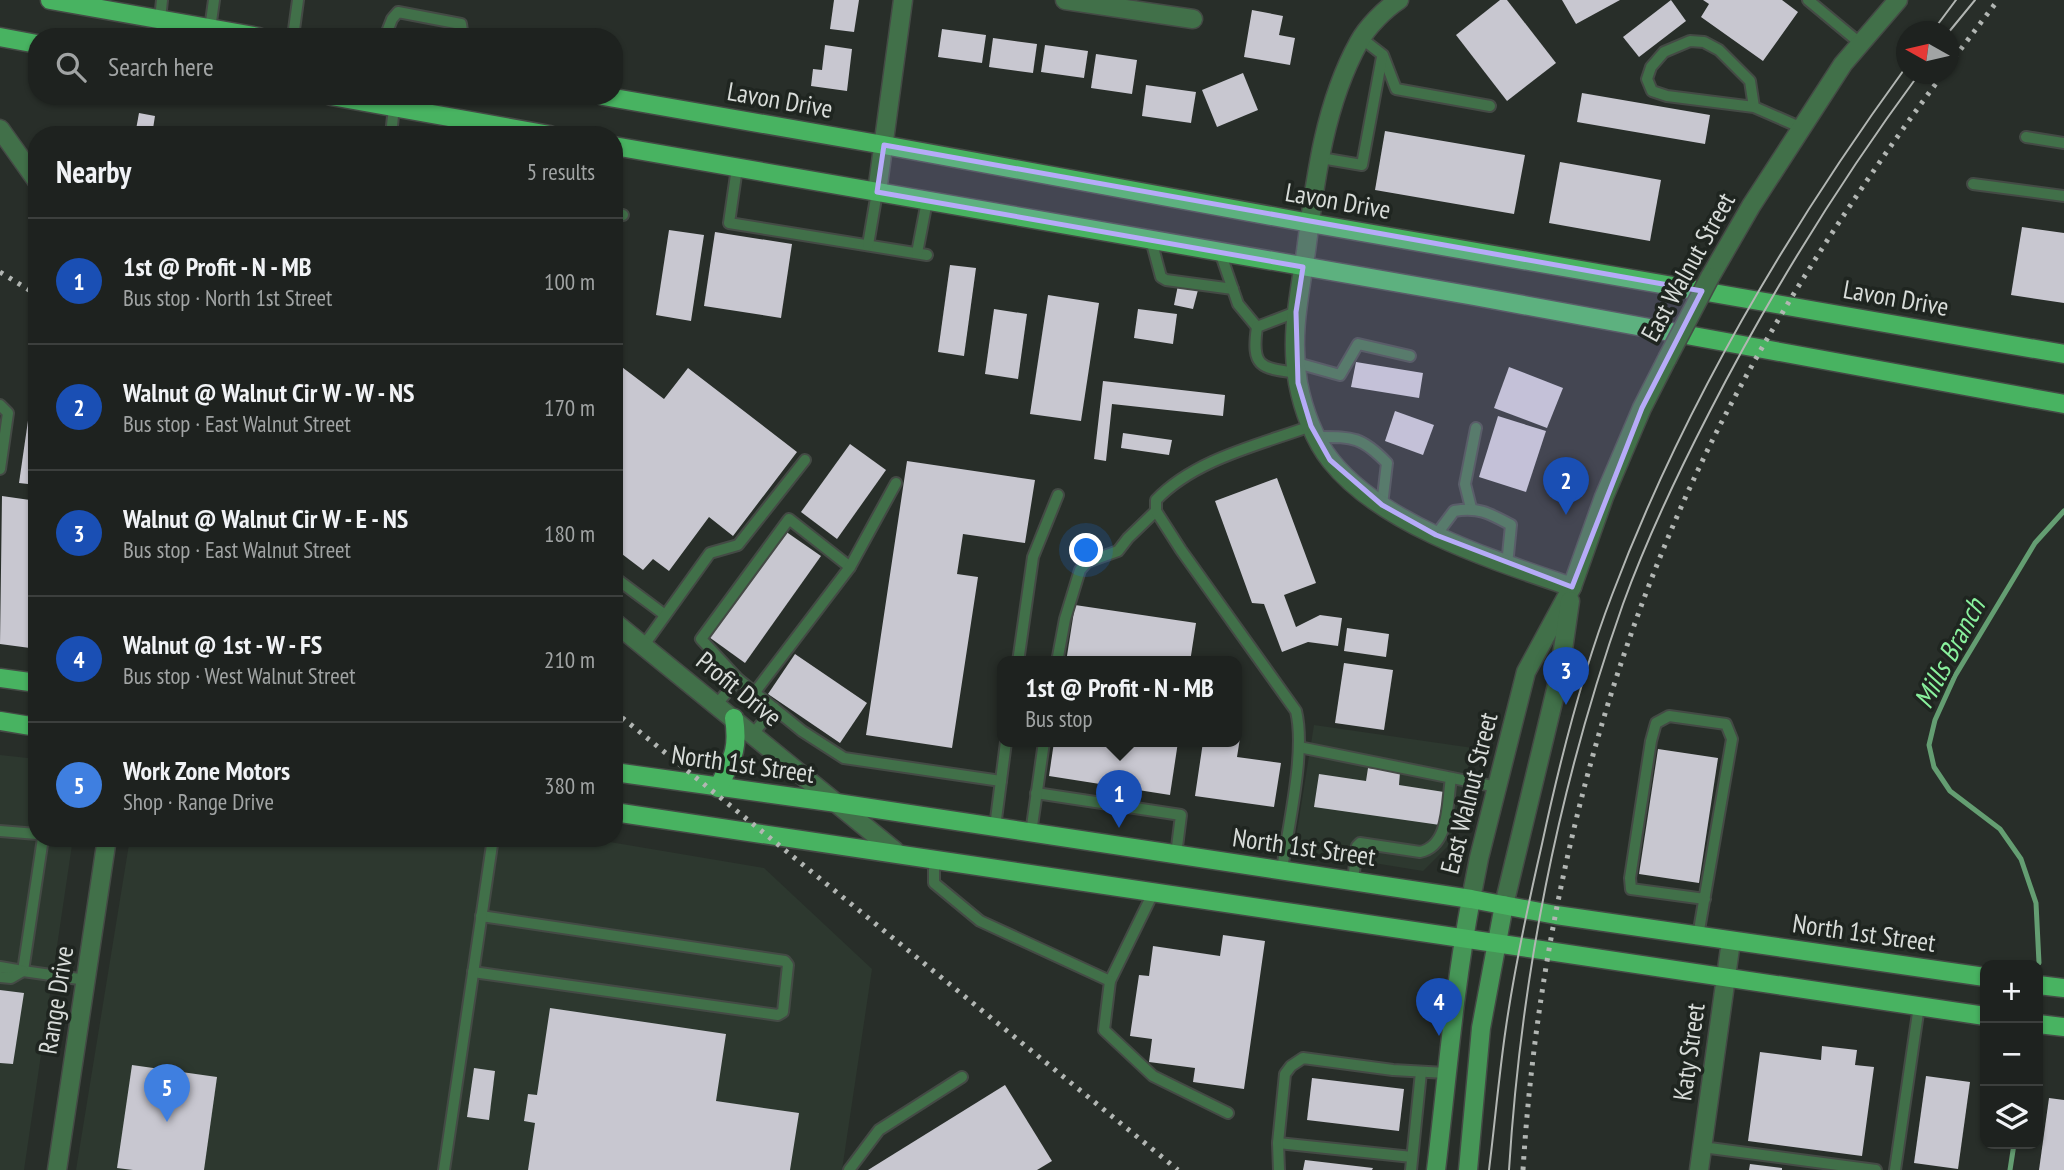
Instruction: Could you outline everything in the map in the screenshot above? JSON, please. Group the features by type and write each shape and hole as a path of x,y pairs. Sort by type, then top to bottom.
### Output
{"main road":[{"path":"50,0 205,28"},
{"path":"0,37 28,42"},
{"name":"Lavon Drive","path":"623,99 1310,223 2064,354"},
{"path":"383,105 493,126"},
{"path":"623,148 1488,299 2064,404"},
{"path":"0,678 28,682"},
{"path":"718,788 734,755 737,740 734,718"},
{"path":"0,721 28,726"},
{"name":"North 1st Street","path":"623,773 837,803 1471,899 1556,915 1980,976"},
{"path":"623,813 895,851 1497,945 1980,1015"},
{"path":"1436,1170 1463,939 1471,899"},
{"path":"1468,1170 1480,1028 1504,905"},
{"path":"2043,986 2064,988"},
{"path":"2043,1025 2064,1027"}],"street":[{"path":"877,192 903,0"},
{"path":"1065,0 1193,19"},
{"name":"East Walnut Street","path":"1504,905 1559,677 1573,587 1604,497 1642,408 1710,276 1802,128 1843,65 1898,0"},
{"path":"1395,1 1361,38 1335,95 1321,158 1296,312 1298,383 1314,432 1330,460 1382,505 1436,535 1507,565 1573,587"},
{"path":"0,130 28,169"},
{"name":"East Walnut Street","path":"1471,899 1526,671 1573,587"},
{"name":"Profit Drive","path":"623,629 895,851"},
{"name":"Range Drive","path":"57,1170 106,847"},
{"name":"Katy Street","path":"1699,1170 1731,941"}],"lane":[{"path":"159,19 162,0"},
{"path":"210,28 214,0"},
{"path":"294,28 298,0"},
{"path":"1808,0 1861,44"},
{"path":"388,28 398,12 461,24 462,28"},
{"path":"1361,38 1383,55 1396,89 1490,106"},
{"path":"1754,107 1750,81 1719,50 1704,42 1690,41 1664,52 1651,67 1647,79 1652,91 1667,96 1754,107 1802,128"},
{"path":"1321,158 1362,165 1383,55"},
{"path":"392,126 394,107"},
{"path":"2026,137 2064,143"},
{"path":"737,167 729,223 922,254 927,201"},
{"path":"1973,184 2064,196"},
{"path":"868,245 877,192"},
{"path":"1151,240 1161,277 1166,280 1233,289"},
{"path":"1220,253 1238,304 1256,327 1254,347 1261,365 1268,369 1297,368 1340,375 1358,344 1410,356"},
{"path":"1256,327 1296,312"},
{"path":"0,405 8,413 0,469"},
{"path":"1471,508 1465,484 1476,428"},
{"path":"1282,870 1299,747 1300,726 1296,711 1181,550 1156,511 1156,500 1168,487 1209,463 1314,432 1352,438 1372,447 1387,463 1382,505"},
{"path":"644,645 710,553 738,545 805,460"},
{"path":"755,692 850,567 896,483"},
{"path":"1019,656 1033,557 1058,495"},
{"path":"1436,535 1454,511 1471,508 1511,525 1507,565"},
{"path":"1059,656 1065,619 1080,569 1087,562 1118,551 1156,511"},
{"path":"850,567 789,519 701,639 738,678 774,708 802,731 844,758 1001,781"},
{"path":"623,584 666,615"},
{"path":"717,704 738,678"},
{"path":"753,734 774,708"},
{"path":"1698,936 1705,899 1732,738 1726,724 1669,716 1656,723 1651,741 1630,878 1631,889 1705,899"},
{"path":"995,827 1005,747"},
{"path":"1031,833 1043,747"},
{"path":"1299,747 1497,787"},
{"path":"1353,881 1357,846 1360,843 1420,852 1429,851 1437,844 1442,835 1451,778"},
{"path":"1037,793 1181,815 1176,855"},
{"path":"0,831 28,834"},
{"path":"23,971 42,847"},
{"path":"444,1170 492,847"},
{"path":"934,858 934,883 980,921 1110,981"},
{"path":"1154,891 1110,981 1104,1030 1153,1076 1228,1113"},
{"path":"473,972 778,1015 783,1012 789,965 785,961 481,916"},
{"path":"0,967 86,980"},
{"path":"0,977 11,978 23,971"},
{"path":"1895,1170 1919,1006"},
{"path":"1279,1170 1278,1143 1285,1074 1303,1058 1446,1073"},
{"path":"1410,1170 1421,1072"},
{"path":"849,1170 879,1130 962,1077"},
{"path":"1278,1143 1412,1157"},
{"path":"1702,1147 1876,1170"}],"highlighted area":[{"path":"884,145 1702,291 1642,408 1572,587 1436,535 1382,505 1330,460 1311,426 1298,383 1296,312 1303,267 877,192"}],"shaded area":[{"path":"1314,725 1473,748 1449,845 1423,871 1294,850"},
{"path":"0,755 28,758 28,847 72,847 24,1170 0,1170"},
{"path":"623,844 764,868 872,969 842,1170 76,1170 129,847 623,847"}],"building":[{"path":"834,0 859,0 854,32 830,29"},
{"path":"1500,0 1507,0 1556,63 1507,101 1456,35"},
{"path":"1562,0 1620,0 1576,24"},
{"path":"1671,0 1686,21 1639,57 1623,37"},
{"path":"1703,0 1782,0 1798,12 1763,61 1701,17 1709,4"},
{"path":"1252,10 1283,16 1279,35 1295,38 1290,65 1244,57"},
{"path":"942,29 986,35 982,63 938,57"},
{"path":"993,38 1037,44 1033,73 989,67"},
{"path":"825,45 852,49 847,91 811,86 813,69 822,70"},
{"path":"1045,45 1088,51 1084,78 1041,72"},
{"path":"1096,54 1137,60 1132,94 1091,88"},
{"path":"1243,73 1258,110 1217,127 1202,90"},
{"path":"1146,85 1196,92 1191,123 1142,116"},
{"path":"1582,93 1710,115 1705,144 1577,122"},
{"path":"139,113 155,116 153,126 137,126"},
{"path":"1385,131 1525,155 1514,214 1375,190"},
{"path":"1560,162 1661,180 1650,241 1549,223"},
{"path":"2022,227 2064,233 2064,303 2011,295"},
{"path":"669,230 704,235 691,321 656,315"},
{"path":"715,232 792,244 781,318 704,306"},
{"path":"950,265 976,268 964,356 938,352"},
{"path":"1178,285 1198,290 1193,309 1174,305"},
{"path":"1048,295 1099,303 1081,421 1030,414"},
{"path":"994,309 1027,314 1018,379 985,374"},
{"path":"1138,309 1177,314 1173,344 1134,338"},
{"path":"1356,362 1423,373 1419,398 1351,387"},
{"path":"1509,367 1563,388 1547,428 1494,408"},
{"path":"623,368 664,399 688,368 797,452 733,536 709,517 669,571 653,559 643,570 623,555"},
{"path":"1103,381 1225,395 1223,416 1112,404 1106,461 1094,459"},
{"path":"1395,411 1434,425 1423,455 1385,441"},
{"path":"1498,416 1546,431 1526,492 1479,477"},
{"path":"28,421 28,484 19,483"},
{"path":"1123,433 1172,440 1169,455 1121,448"},
{"path":"850,444 886,470 837,539 801,512"},
{"path":"907,461 1035,480 1025,543 963,534 957,574 978,577 952,748 866,735"},
{"path":"1277,478 1316,583 1284,595 1296,627 1320,615 1342,618 1338,646 1308,642 1282,652 1264,604 1252,603 1215,501"},
{"path":"2,496 28,500 28,648 0,644"},
{"path":"785,531 821,556 745,663 709,637"},
{"path":"1075,605 1196,623 1191,656 1067,656"},
{"path":"1347,628 1389,634 1386,657 1344,651"},
{"path":"795,654 867,703 840,743 768,694"},
{"path":"1344,663 1393,670 1384,730 1335,723"},
{"path":"1053,747 1177,747 1170,795 1049,776"},
{"path":"1202,747 1239,747 1237,757 1281,763 1274,807 1195,796"},
{"path":"1658,749 1718,758 1699,883 1639,874"},
{"path":"1368,768 1400,772 1399,785 1444,792 1440,825 1314,807 1319,774 1366,781"},
{"path":"1223,935 1265,941 1244,1089 1193,1082 1195,1068 1149,1062 1152,1039 1130,1036 1139,975 1149,976 1153,946 1220,956"},
{"path":"0,990 24,993 13,1064 0,1063"},
{"path":"550,1008 726,1034 716,1101 799,1113 790,1170 528,1170 535,1123 524,1121 528,1094 537,1095"},
{"path":"1822,1046 1857,1050 1855,1065 1874,1067 1862,1156 1748,1141 1760,1052 1821,1060"},
{"path":"132,1065 217,1077 204,1170 117,1168"},
{"path":"474,1068 495,1071 489,1120 467,1117"},
{"path":"1926,1076 1970,1082 1958,1169 1914,1163"},
{"path":"1312,1078 1404,1089 1399,1131 1307,1120"},
{"path":"1005,1085 1052,1161 1037,1170 868,1170"},
{"path":"2049,1098 2064,1100 2064,1170 2039,1170"},
{"path":"1305,1160 1373,1168 1303,1170"},
{"path":"1750,1164 1782,1168 1782,1170 1749,1170"}],"waterway":[{"name":"Mills Branch","path":"2039,960 2036,903 2021,859 2000,829 1950,791 1934,767 1929,745 1935,720 1955,676 2035,543 2064,511"},
{"name":"Mills Branch","path":"2010,1170 2013,1149"}],"tram line":[{"path":"1940,21 1956,0"},
{"path":"1958,21 1975,0"},
{"path":"1489,1170 1506,1027 1527,912 1572,718 1612,595 1671,456 1741,321 1820,191 1896,81"},
{"path":"1509,1170 1523,1026 1546,883 1580,742 1623,604 1674,483 1756,325 1861,155 1912,84"}],"railway":[{"path":"1959,51 1998,0"},
{"path":"1523,1170 1531,1076 1561,886 1583,792 1641,607 1676,518 1741,386 1794,294 1851,204 1936,84"},
{"path":"0,272 28,289"},
{"path":"623,718 1178,1170"}],"place":[{"name":"Walnut @ Walnut Cir W - W - NS","path":"1566,515"},
{"name":"Walnut @ Walnut Cir W - E - NS","path":"1566,705"},
{"name":"1st @ Profit - N - MB","path":"1119,828"},
{"name":"Walnut @ 1st - W - FS","path":"1439,1036"},
{"name":"Work Zone Motors","path":"167,1122"}]}
